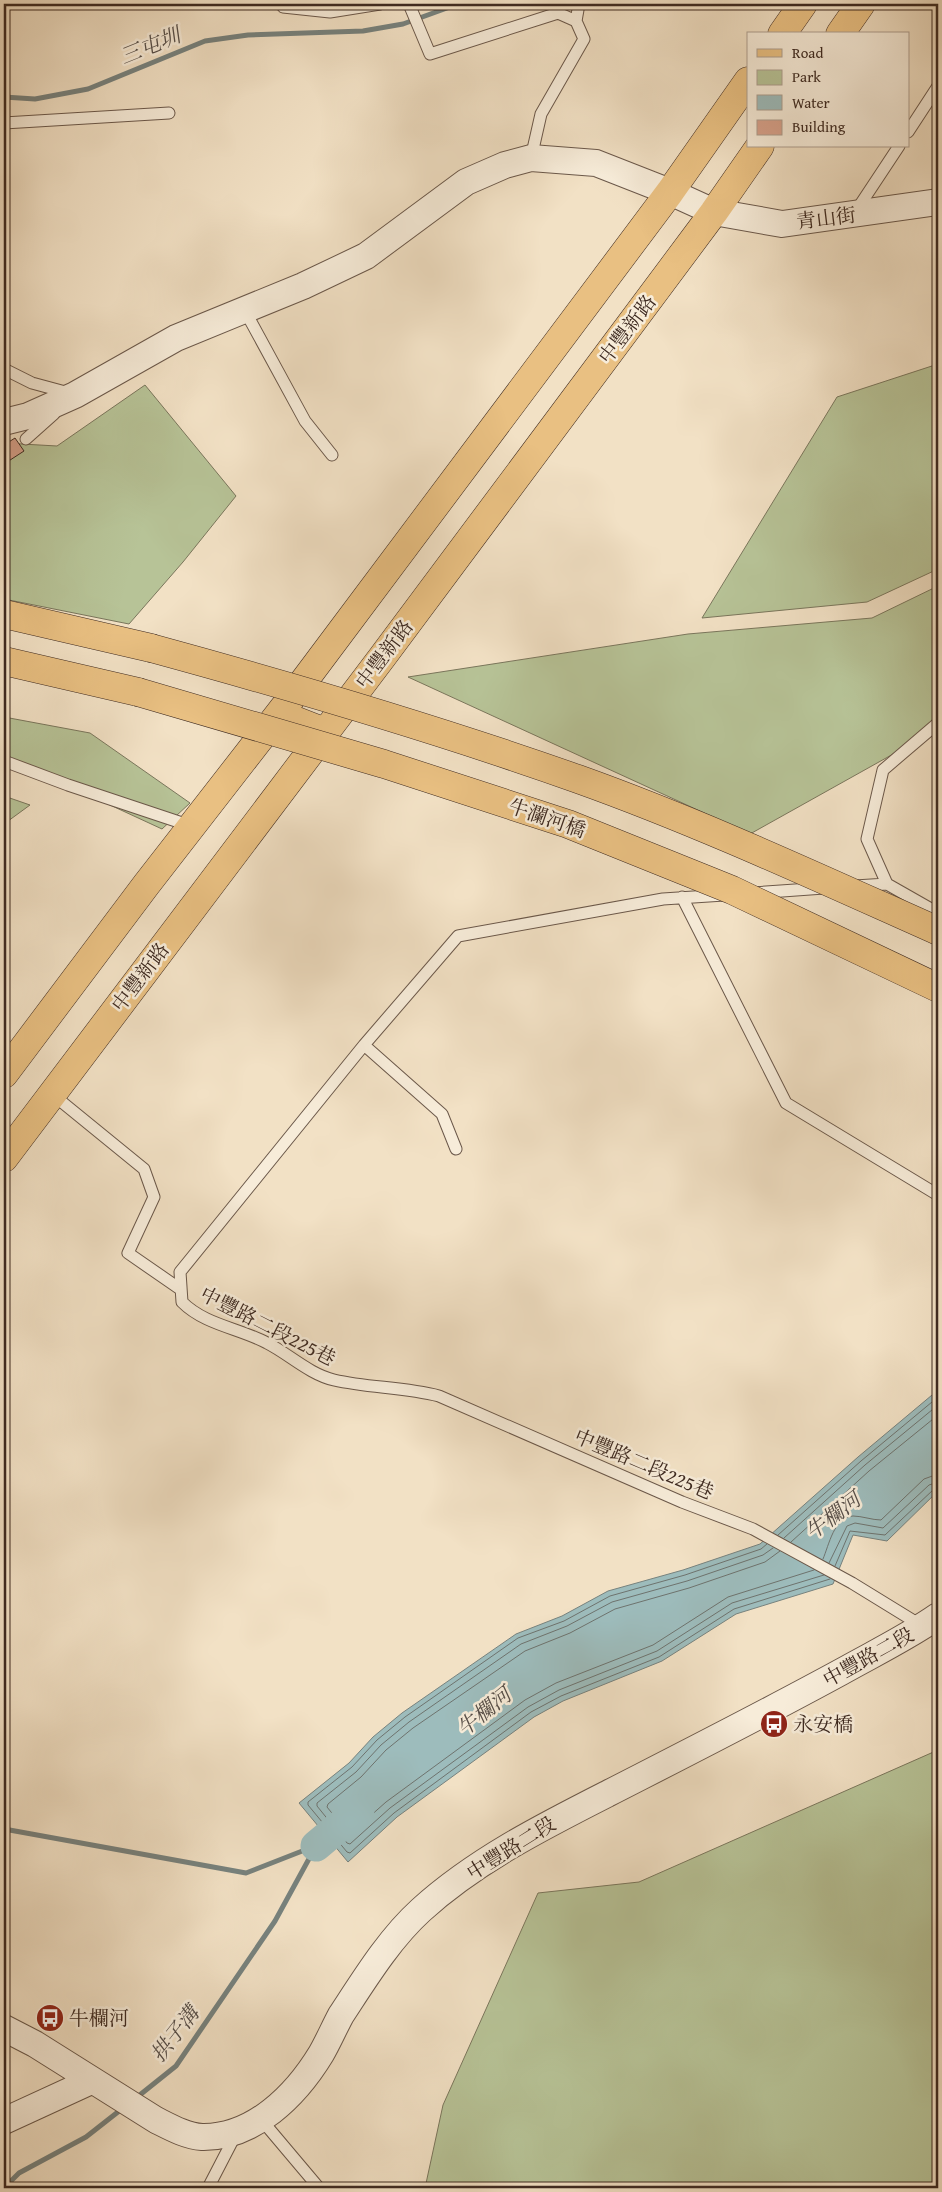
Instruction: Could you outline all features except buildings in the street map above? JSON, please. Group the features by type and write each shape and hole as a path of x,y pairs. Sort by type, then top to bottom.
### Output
{"main road":[{"path":"783,32 803,4"},
{"path":"841,32 861,4"},
{"path":"4,1074 279,714 670,192 747,82"},
{"name":"中豐新路","path":"4,1158 714,212 759,148"},
{"path":"4,614 151,648 285,685 578,779 749,846 938,931"},
{"name":"牛瀾河橋","path":"4,660 138,692 384,764 568,824 732,890 938,988"},
{"path":"279,714 325,732"}],"street":[{"name":"青山街","path":"4,422 28,416 75,394 176,338 366,256 466,182 505,165 531,158 596,163 670,192 714,212 782,224 938,202"},
{"name":"中豐路二段","path":"91,2081 156,2120 199,2137 220,2136 249,2124 288,2099 320,2056 340,2017 366,1978 419,1911 446,1889 498,1853 563,1816 784,1703 931,1621"},
{"path":"4,2028 34,2044 91,2081"},
{"path":"4,2121 91,2081"}],"lane":[{"path":"280,4 283,7 330,12 380,4"},
{"path":"409,4 430,54 558,13 576,21"},
{"path":"531,158 541,114 584,39 576,21 579,4"},
{"path":"910,129 938,86"},
{"path":"4,123 169,113"},
{"path":"854,214 898,148"},
{"path":"244,309 305,421 332,455"},
{"path":"4,369 32,383 75,394"},
{"path":"26,439 75,394"},
{"path":"938,723 883,770 868,839 886,884 938,913"},
{"path":"4,761 68,785 192,826"},
{"name":"中豐路二段225巷","path":"886,884 663,899 458,936 364,1045 180,1272 180,1289 182,1302 195,1313 266,1343 318,1375 334,1380 387,1388 412,1389 439,1396 682,1502 753,1529 852,1583 931,1621"},
{"path":"682,898 786,1103 938,1194"},
{"path":"364,1045 442,1114 456,1149"},
{"path":"52,1094 144,1169 154,1197 128,1253 180,1289"},
{"path":"208,2188 249,2124 318,2188"}],"green space":[{"path":"938,364 938,569 867,602 702,618 837,397"},
{"path":"145,385 236,496 183,562 129,624 4,599 4,443 57,446"},
{"path":"938,586 938,729 750,834 408,677 688,634 872,618"},
{"path":"4,717 90,733 190,803 162,829 4,756"},
{"path":"4,796 30,805 4,824"},
{"path":"938,1750 938,2188 425,2188 443,2105 538,1893 639,1882"}],"water":[{"name":"牛欄河","path":"938,1390 938,1491 887,1541 853,1535 833,1584 736,1614 662,1661 563,1701 534,1717 397,1817 348,1862 299,1803 349,1763 373,1737 402,1713 516,1634 562,1616 608,1591 683,1570 760,1544 858,1457"}],"waterway":[{"name":"三屯圳","path":"4,97 35,99 88,89 205,41 248,35 363,31 403,24 458,4"},
{"name":"牛欄河","path":"316,1846 359,1810"},
{"name":"牛欄河","path":"4,1829 246,1873 315,1846"},
{"name":"拱子溝","path":"136,2098 176,2066 275,1921 316,1846"},
{"name":"拱子溝","path":"4,2188 19,2173 86,2137 123,2108"}],"place":[{"name":"永安橋","path":"774,1724"},
{"name":"牛欄河","path":"50,2018"}]}
